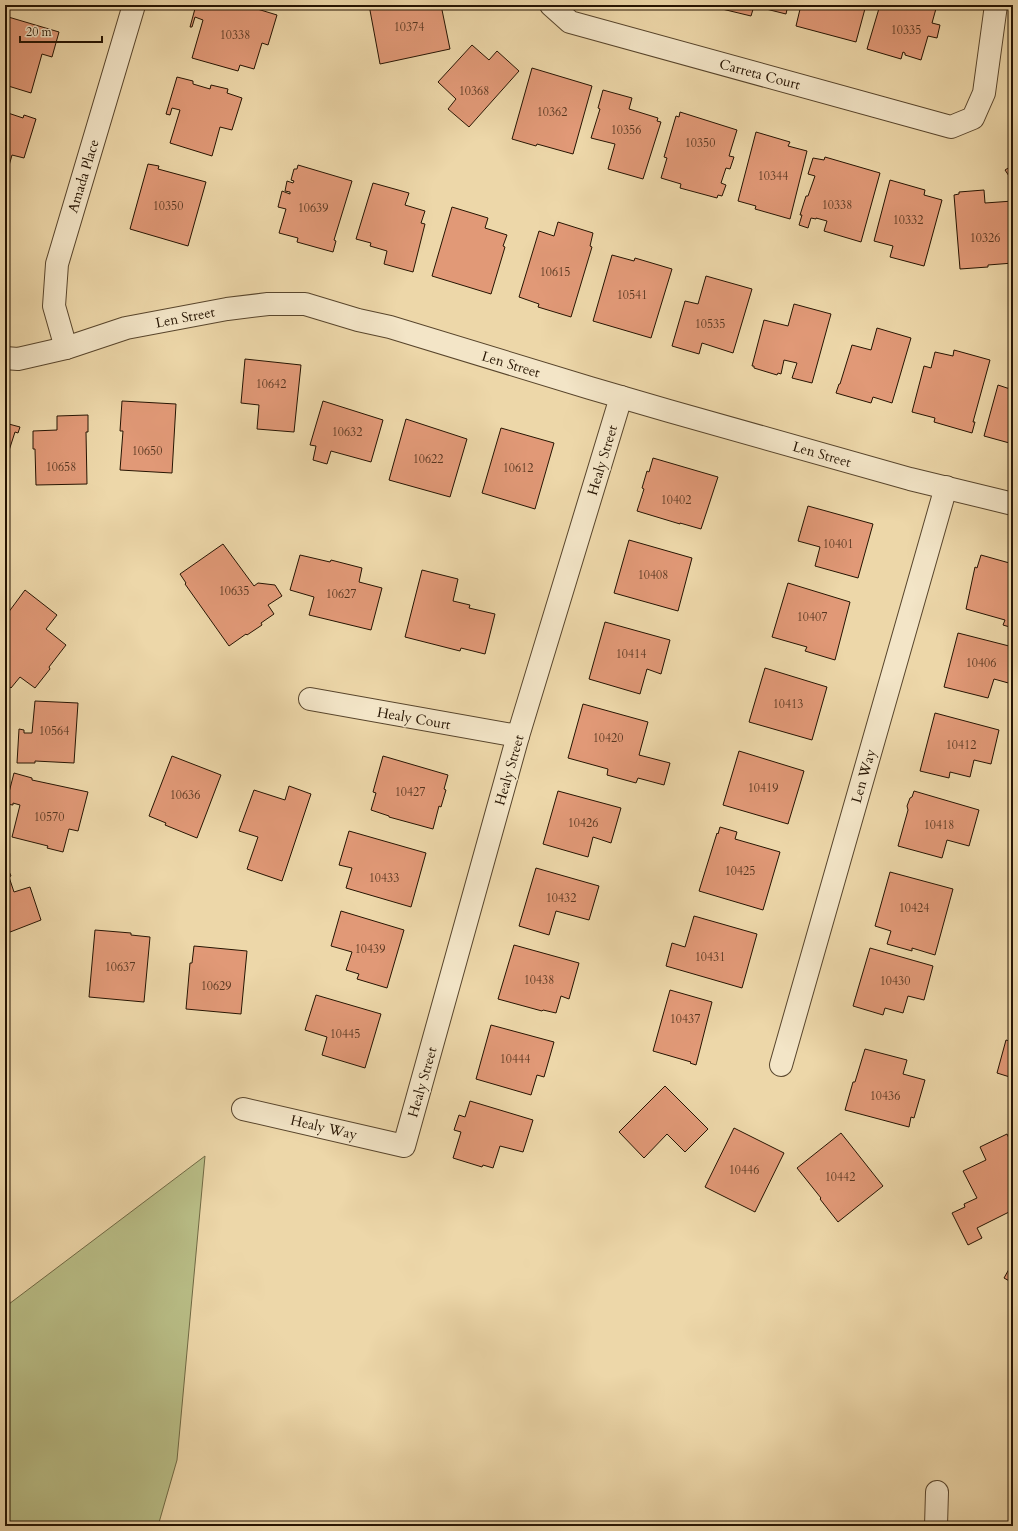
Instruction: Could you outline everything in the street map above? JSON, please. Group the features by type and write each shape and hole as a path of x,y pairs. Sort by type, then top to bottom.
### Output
{"street":[{"name":"Amada Place","path":"66,348 54,306 57,264 134,5"},
{"name":"Carreta Court","path":"551,5 570,22 950,127 973,118 984,93 996,5"},
{"name":"Len Street","path":"5,358 18,359 66,348 126,328 227,309 268,304 305,304 358,320 390,327 621,397 910,479 1013,504"},
{"name":"Healy Street","path":"404,1146 518,736 621,397"},
{"name":"Len Way","path":"781,1065 946,487"},
{"name":"Healy Court","path":"310,699 518,736"},
{"name":"Healy Way","path":"243,1109 404,1146"},
{"path":"936,1526 937,1492"}],"green space":[{"path":"205,1156 177,1460 158,1526 5,1526 5,1307"}],"building":[{"path":"196,5 255,5 254,8 277,15 268,45 262,43 254,69 240,65 238,71 192,58 203,20 195,17 192,27 190,27"},
{"path":"369,5 441,5 450,49 380,64"},
{"path":"723,5 788,5 786,14 754,6 751,16 722,9"},
{"path":"801,5 866,5 856,42 796,26"},
{"path":"880,5 937,5 932,23 940,25 937,38 928,36 921,60 905,55 903,52 901,59 867,49"},
{"path":"5,16 59,32 52,57 42,54 31,93 5,85"},
{"path":"472,45 489,60 497,51 519,71 469,127 448,109 456,99 438,82"},
{"path":"532,68 592,86 573,154 512,139"},
{"path":"177,77 193,81 193,84 210,89 211,85 228,89 227,93 242,98 232,130 220,127 212,156 170,143 180,110 172,108 170,115 166,114"},
{"path":"603,90 632,98 629,109 658,118 657,121 661,122 643,179 608,169 615,144 591,138 600,109 598,108"},
{"path":"5,112 23,118 24,115 36,119 24,158 12,155 5,180"},
{"path":"680,112 737,130 729,156 734,157 730,169 726,168 721,183 726,185 722,196 718,195 717,198 680,188 681,184 661,178 667,158 664,157 676,116 679,117"},
{"path":"756,132 790,142 788,146 807,151 790,219 755,209 756,206 738,201"},
{"path":"825,157 880,173 861,242 824,231 827,221 811,218 808,228 799,225 802,215 800,215 806,196 808,196 815,176 808,174 813,158 824,160"},
{"path":"148,164 159,166 158,169 206,182 188,246 130,229"},
{"path":"298,165 352,181 334,240 336,241 333,252 297,242 298,238 279,233 286,209 278,207 282,191 290,194 290,192 285,191 287,181 293,183 294,181 291,180 294,169 297,169"},
{"path":"1013,165 1013,182 1005,170"},
{"path":"890,180 925,190 924,195 942,200 924,266 890,257 893,246 874,241"},
{"path":"373,183 409,193 405,205 425,211 421,223 425,224 413,272 384,264 387,251 370,246 371,243 356,239"},
{"path":"984,190 985,203 1013,201 1013,263 960,269 954,195 959,194 959,192"},
{"path":"452,207 488,218 485,228 507,235 503,246 505,247 491,294 432,276"},
{"path":"558,222 593,233 590,246 592,247 571,317 538,307 539,304 519,297 539,231 554,236"},
{"path":"612,255 634,261 635,258 672,269 651,338 593,321"},
{"path":"706,276 752,289 733,353 702,343 699,354 672,346 685,301 698,304"},
{"path":"794,304 831,314 812,383 792,378 797,363 784,360 781,374 778,373 777,375 754,368 754,366 752,366 764,320 788,326"},
{"path":"877,328 911,338 892,403 873,397 871,403 836,393 852,345 871,350"},
{"path":"954,350 990,360 973,422 975,422 972,433 934,422 935,418 912,412 924,366 931,368 935,352 953,356"},
{"path":"245,359 301,365 294,432 257,429 259,405 241,403"},
{"path":"998,385 1013,390 1013,444 984,436"},
{"path":"122,401 176,404 172,473 120,470 123,431 120,431"},
{"path":"323,401 383,420 371,462 331,451 327,464 313,460 316,446 310,445"},
{"path":"88,415 88,432 86,432 87,484 36,485 33,431 57,430 57,416"},
{"path":"406,419 467,439 450,497 389,480"},
{"path":"5,423 20,427 18,433 15,432 5,463"},
{"path":"501,428 554,443 535,509 482,493"},
{"path":"653,458 718,477 701,529 637,511 644,489 642,488 647,471 649,472"},
{"path":"808,506 873,524 858,578 815,566 820,547 798,541"},
{"path":"629,540 692,558 678,611 614,593"},
{"path":"223,544 254,586 258,583 275,585 282,596 268,605 274,614 261,623 262,625 229,646 185,584 186,583 180,574"},
{"path":"300,555 330,562 331,560 362,568 359,582 382,588 371,630 309,615 314,597 290,590"},
{"path":"981,555 1013,564 1013,628 1003,625 1005,620 966,609 975,567 977,568"},
{"path":"422,570 458,579 453,601 470,605 469,608 495,614 485,654 461,648 460,651 405,637"},
{"path":"788,583 850,602 835,660 805,651 807,647 772,637"},
{"path":"25,590 57,615 46,629 66,645 35,688 20,677 11,688 5,683 5,617"},
{"path":"605,622 670,640 661,674 647,669 640,694 589,679"},
{"path":"958,633 1013,647 1012,684 994,679 988,698 944,687"},
{"path":"765,668 827,687 812,740 749,722"},
{"path":"35,701 78,703 74,763 35,761 35,763 17,763 19,729 24,730 24,733 32,733"},
{"path":"583,704 648,722 639,755 670,763 664,785 638,778 636,783 607,775 608,769 568,758"},
{"path":"935,713 999,730 991,764 974,760 970,777 950,772 949,778 920,771"},
{"path":"739,751 804,771 788,824 723,805"},
{"path":"172,756 221,775 197,838 165,825 166,823 149,816"},
{"path":"383,756 448,775 444,789 446,790 441,807 439,806 433,829 389,817 371,810 376,793 373,792"},
{"path":"14,773 32,778 32,780 88,792 78,831 69,829 63,852 47,848 48,846 12,837 20,805 13,803 13,805 6,804"},
{"path":"289,786 311,794 282,881 247,869 258,837 239,831 254,790 285,800"},
{"path":"558,791 621,808 611,843 593,837 588,857 543,844"},
{"path":"914,791 979,810 969,846 947,840 942,858 898,846 908,810 907,806"},
{"path":"720,827 737,832 735,839 780,852 763,910 699,891"},
{"path":"349,831 426,853 411,907 346,888 352,868 339,865"},
{"path":"5,862 11,876 9,877 14,892 30,887 41,920 5,934"},
{"path":"536,868 599,886 589,920 556,911 549,935 519,926"},
{"path":"890,872 953,889 935,955 912,948 912,951 887,944 891,931 875,926"},
{"path":"341,911 404,930 387,988 357,979 359,974 346,970 352,952 331,946"},
{"path":"694,916 757,934 742,988 666,966 672,943 685,947"},
{"path":"95,930 131,933 131,935 150,937 144,1002 89,997"},
{"path":"514,945 579,963 569,999 561,996 556,1013 542,1011 498,999"},
{"path":"194,946 247,951 241,1014 186,1009 190,963 192,963"},
{"path":"870,948 933,966 924,1000 908,996 903,1013 885,1008 883,1015 853,1006"},
{"path":"670,990 712,1002 696,1065 690,1063 691,1062 653,1051"},
{"path":"316,995 381,1014 365,1068 322,1055 327,1037 305,1030"},
{"path":"1013,1006 1013,1017 1010,1016"},
{"path":"491,1025 554,1042 544,1077 537,1075 531,1095 476,1079"},
{"path":"1006,1040 1013,1042 1013,1078 997,1073"},
{"path":"865,1049 907,1060 903,1074 925,1080 914,1118 911,1117 909,1127 845,1110"},
{"path":"665,1086 708,1129 685,1152 667,1134 644,1158 619,1132"},
{"path":"470,1101 533,1120 523,1152 500,1146 493,1168 483,1165 482,1167 453,1158 461,1132 454,1130 459,1115 465,1117"},
{"path":"734,1128 784,1153 755,1212 705,1187"},
{"path":"841,1133 883,1186 838,1222 797,1168"},
{"path":"1007,1134 1013,1147 1013,1210 977,1228 982,1238 968,1245 952,1213 965,1207 964,1204 977,1198 963,1171 986,1160 980,1147"},
{"path":"1013,1262 1013,1283 1004,1278"}]}
